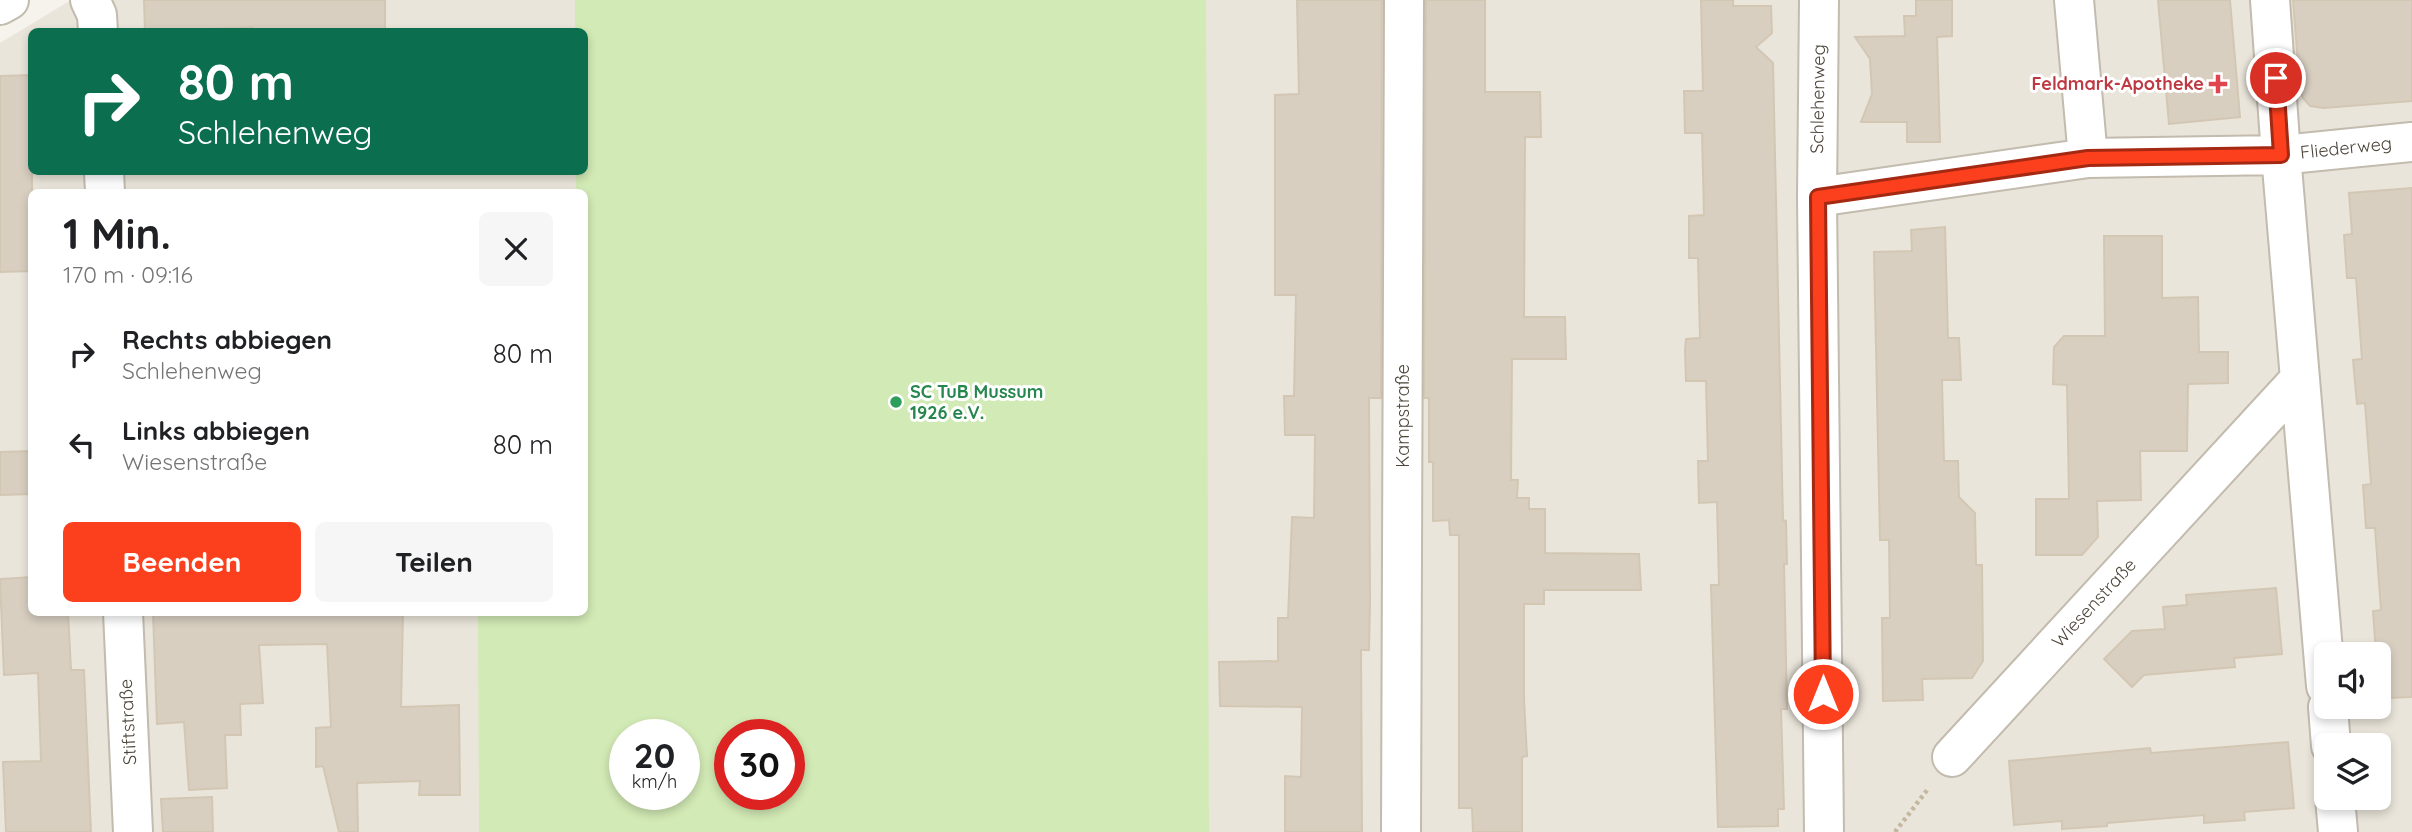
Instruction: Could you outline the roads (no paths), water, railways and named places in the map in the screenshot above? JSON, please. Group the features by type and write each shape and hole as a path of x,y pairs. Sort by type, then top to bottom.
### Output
{"street":[{"path":"0,5 9,0"},
{"path":"90,0 97,15 98,28"},
{"name":"Kampstraße","path":"1401,832 1404,0"},
{"name":"Schlehenweg","path":"1819,0 1818,197 1824,832"},
{"path":"2074,0 2088,158"},
{"path":"2270,0 2322,642"},
{"name":"Fliederweg","path":"2281,155 2412,142"},
{"path":"1818,197 2088,158 2281,155"},
{"name":"Wiesenstraße","path":"1952,757 2300,379"},
{"name":"Stiftstraße","path":"123,616 133,832"},
{"path":"2336,810 2338,832"}],"place":[{"name":"Feldmark-Apotheke","path":"2218,84"},
{"name":"SC TuB Mussum 1926 e.V.","path":"896,402"}]}
